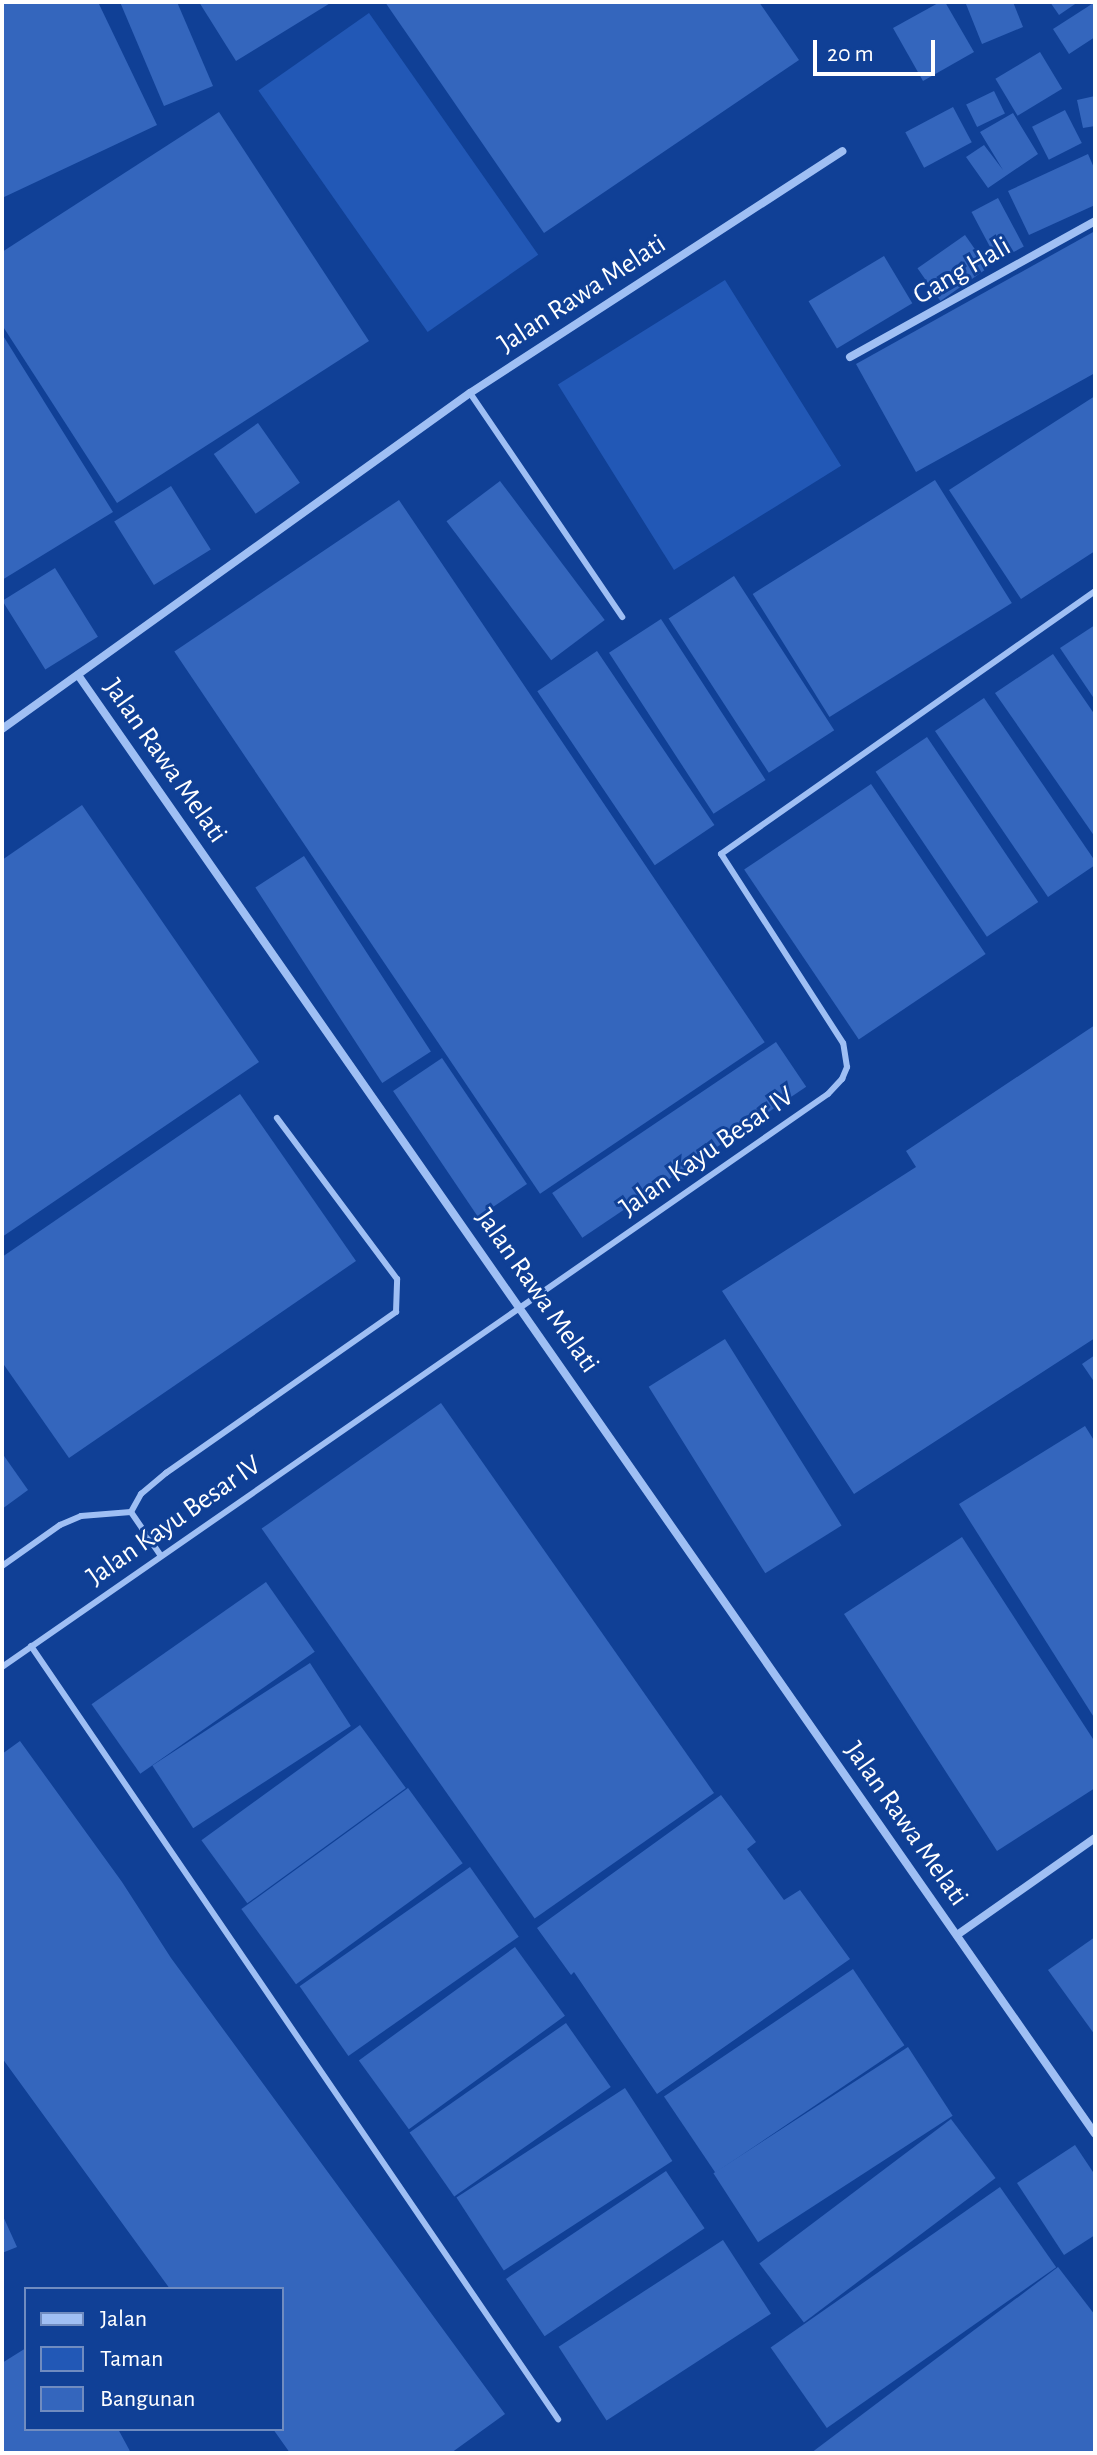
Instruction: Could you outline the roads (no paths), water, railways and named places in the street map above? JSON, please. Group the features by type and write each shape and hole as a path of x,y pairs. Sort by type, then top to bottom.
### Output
{"street":[{"name":"Jalan Rawa Melati","path":"2,729 470,393 842,151"},
{"name":"Gang Hali","path":"850,357 1095,221"},
{"name":"Jalan Rawa Melati","path":"78,675 1095,2134"},
{"name":"Jalan Rawa Melati","path":"957,1935 1095,1838"}],"lane":[{"path":"470,393 622,617"},
{"name":"Jalan Kayu Besar IV","path":"2,1667 828,1094 842,1079 847,1067 843,1043 721,854 1095,591"},
{"path":"131,1512 141,1494 166,1473 396,1312 397,1279 277,1118"},
{"path":"131,1512 161,1556"},
{"path":"2,1566 60,1525 81,1516 131,1512"},
{"path":"31,1646 558,2419"}]}
